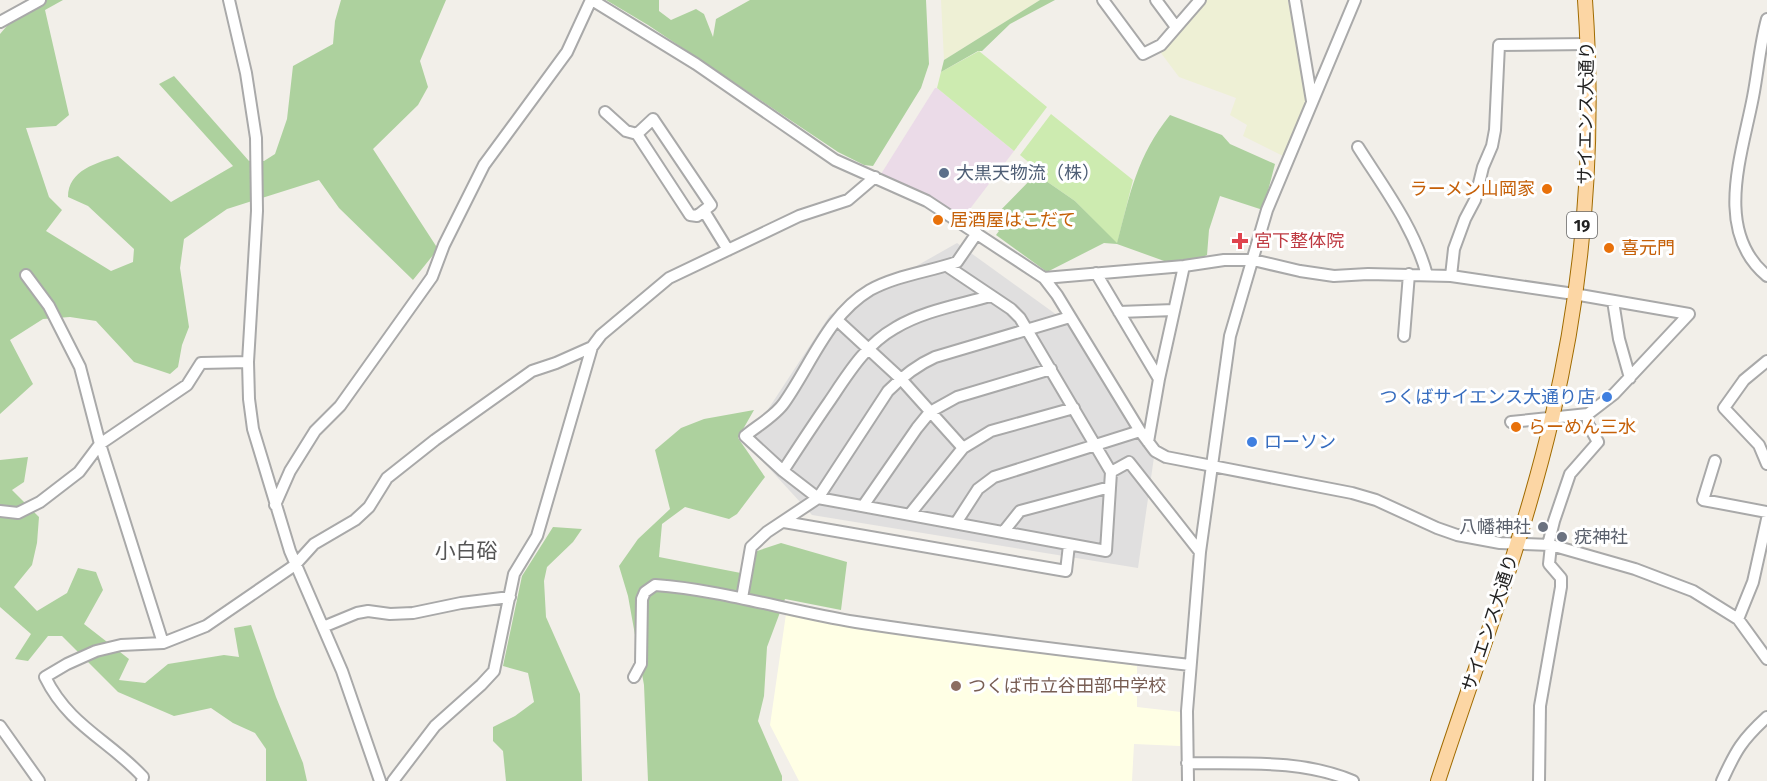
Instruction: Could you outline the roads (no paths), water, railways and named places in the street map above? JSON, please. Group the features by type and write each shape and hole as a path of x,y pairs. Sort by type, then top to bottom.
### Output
{"main road":[{"name":"サイエンス大通り","path":"1438,781 1516,544 1552,418 1575,294 1586,183 1589,138 1585,0"}],"street":[{"path":"0,22 40,0"},
{"path":"229,0 246,73 257,146 257,211 248,362 253,429 295,565 342,670 380,781"},
{"path":"275,505 290,471 315,431 340,406 432,277 444,245 484,165 567,52 591,0 696,64 835,160 927,201 1044,278 1140,431 1155,451 1166,457 1352,493 1376,500 1457,535 1516,544 1549,545 1635,569 1693,591 1738,619 1767,659"},
{"path":"1103,0 1143,54 1161,45 1200,0"},
{"path":"1156,0 1176,27"},
{"path":"1295,0 1312,101"},
{"path":"1188,781 1187,711 1200,552 1210,466 1230,336 1267,210 1355,0"},
{"path":"1767,19 1753,99 1738,164 1736,217 1741,242 1757,267 1767,276"},
{"path":"1451,276 1454,249 1475,200 1483,167 1492,146 1495,130 1499,45 1588,44"},
{"path":"605,112 626,131 637,134 690,215 697,216 711,205 653,119 637,134"},
{"path":"1358,147 1411,229 1427,275"},
{"path":"393,781 435,726 482,685 494,671 514,574 537,536 592,347 601,335 669,278 799,216 848,200 875,177"},
{"path":"704,211 728,250"},
{"path":"947,266 1011,309 1028,330 1097,445 1111,472 1106,551 818,498 783,471 745,436 783,405 846,308 869,291 889,281 957,262 976,233"},
{"path":"1044,278 1184,266 1224,260 1253,260 1334,276 1409,274 1451,276 1689,314 1614,394 1588,414 1511,422"},
{"path":"1148,442 1159,379 1184,266"},
{"path":"1096,273 1159,379"},
{"path":"1404,336 1409,274"},
{"path":"26,275 49,306 80,367 100,444 163,643"},
{"path":"783,471 853,366 867,348 881,336 931,312 990,296"},
{"path":"1613,301 1619,339 1630,378"},
{"path":"1119,312 1174,310"},
{"path":"742,598 751,547 757,540 818,498 888,392 900,379 922,363 935,357 1070,317"},
{"path":"837,320 900,379 963,448"},
{"path":"142,781 143,777 135,768 85,729 54,696 45,677 96,651 122,645 163,643 206,626 295,565 314,544 355,520 369,507 387,478 435,440 532,371 592,347"},
{"path":"1767,361 1744,380 1724,408 1759,445 1767,464"},
{"path":"0,511 18,513 40,502 79,472 100,444 187,385 201,363 248,362"},
{"path":"863,506 930,412 957,397 1051,369"},
{"path":"910,514 963,448 991,431 1074,408"},
{"path":"1539,781 1540,706 1561,587 1561,578 1549,564 1549,545 1570,474 1598,442 1588,424 1588,414"},
{"path":"956,523 978,489 994,477 1140,431"},
{"path":"1715,461 1703,500 1767,513"},
{"path":"1111,472 1129,462 1200,552"},
{"path":"1004,531 1020,511 1110,487"},
{"path":"1738,619 1753,582 1767,519"},
{"path":"784,522 1066,571 1070,544"},
{"path":"634,677 641,664 642,599 645,592 655,585 676,586 742,598 854,622 1190,665"},
{"path":"323,627 368,611 390,614 413,613 461,603 510,597"},
{"path":"1722,781 1740,745 1767,717"},
{"path":"0,726 39,781"},
{"path":"1188,763 1284,765 1313,769 1353,781"}],"place":[{"name":"大黒天物流（株）","path":"944,173"},
{"name":"ラーメン山岡家","path":"1547,189"},
{"name":"居酒屋はこだて","path":"938,220"},
{"name":"宮下整体院","path":"1240,241"},
{"name":"喜元門","path":"1609,248"},
{"name":"つくばサイエンス大通り店","path":"1607,397"},
{"name":"らーめん三水","path":"1516,427"},
{"name":"ローソン","path":"1252,442"},
{"name":"八幡神社","path":"1543,527"},
{"name":"疣神社","path":"1562,537"},
{"name":"つくば市立谷田部中学校","path":"956,686"}],"district":[{"name":"小白硲","path":"466,551"}]}
